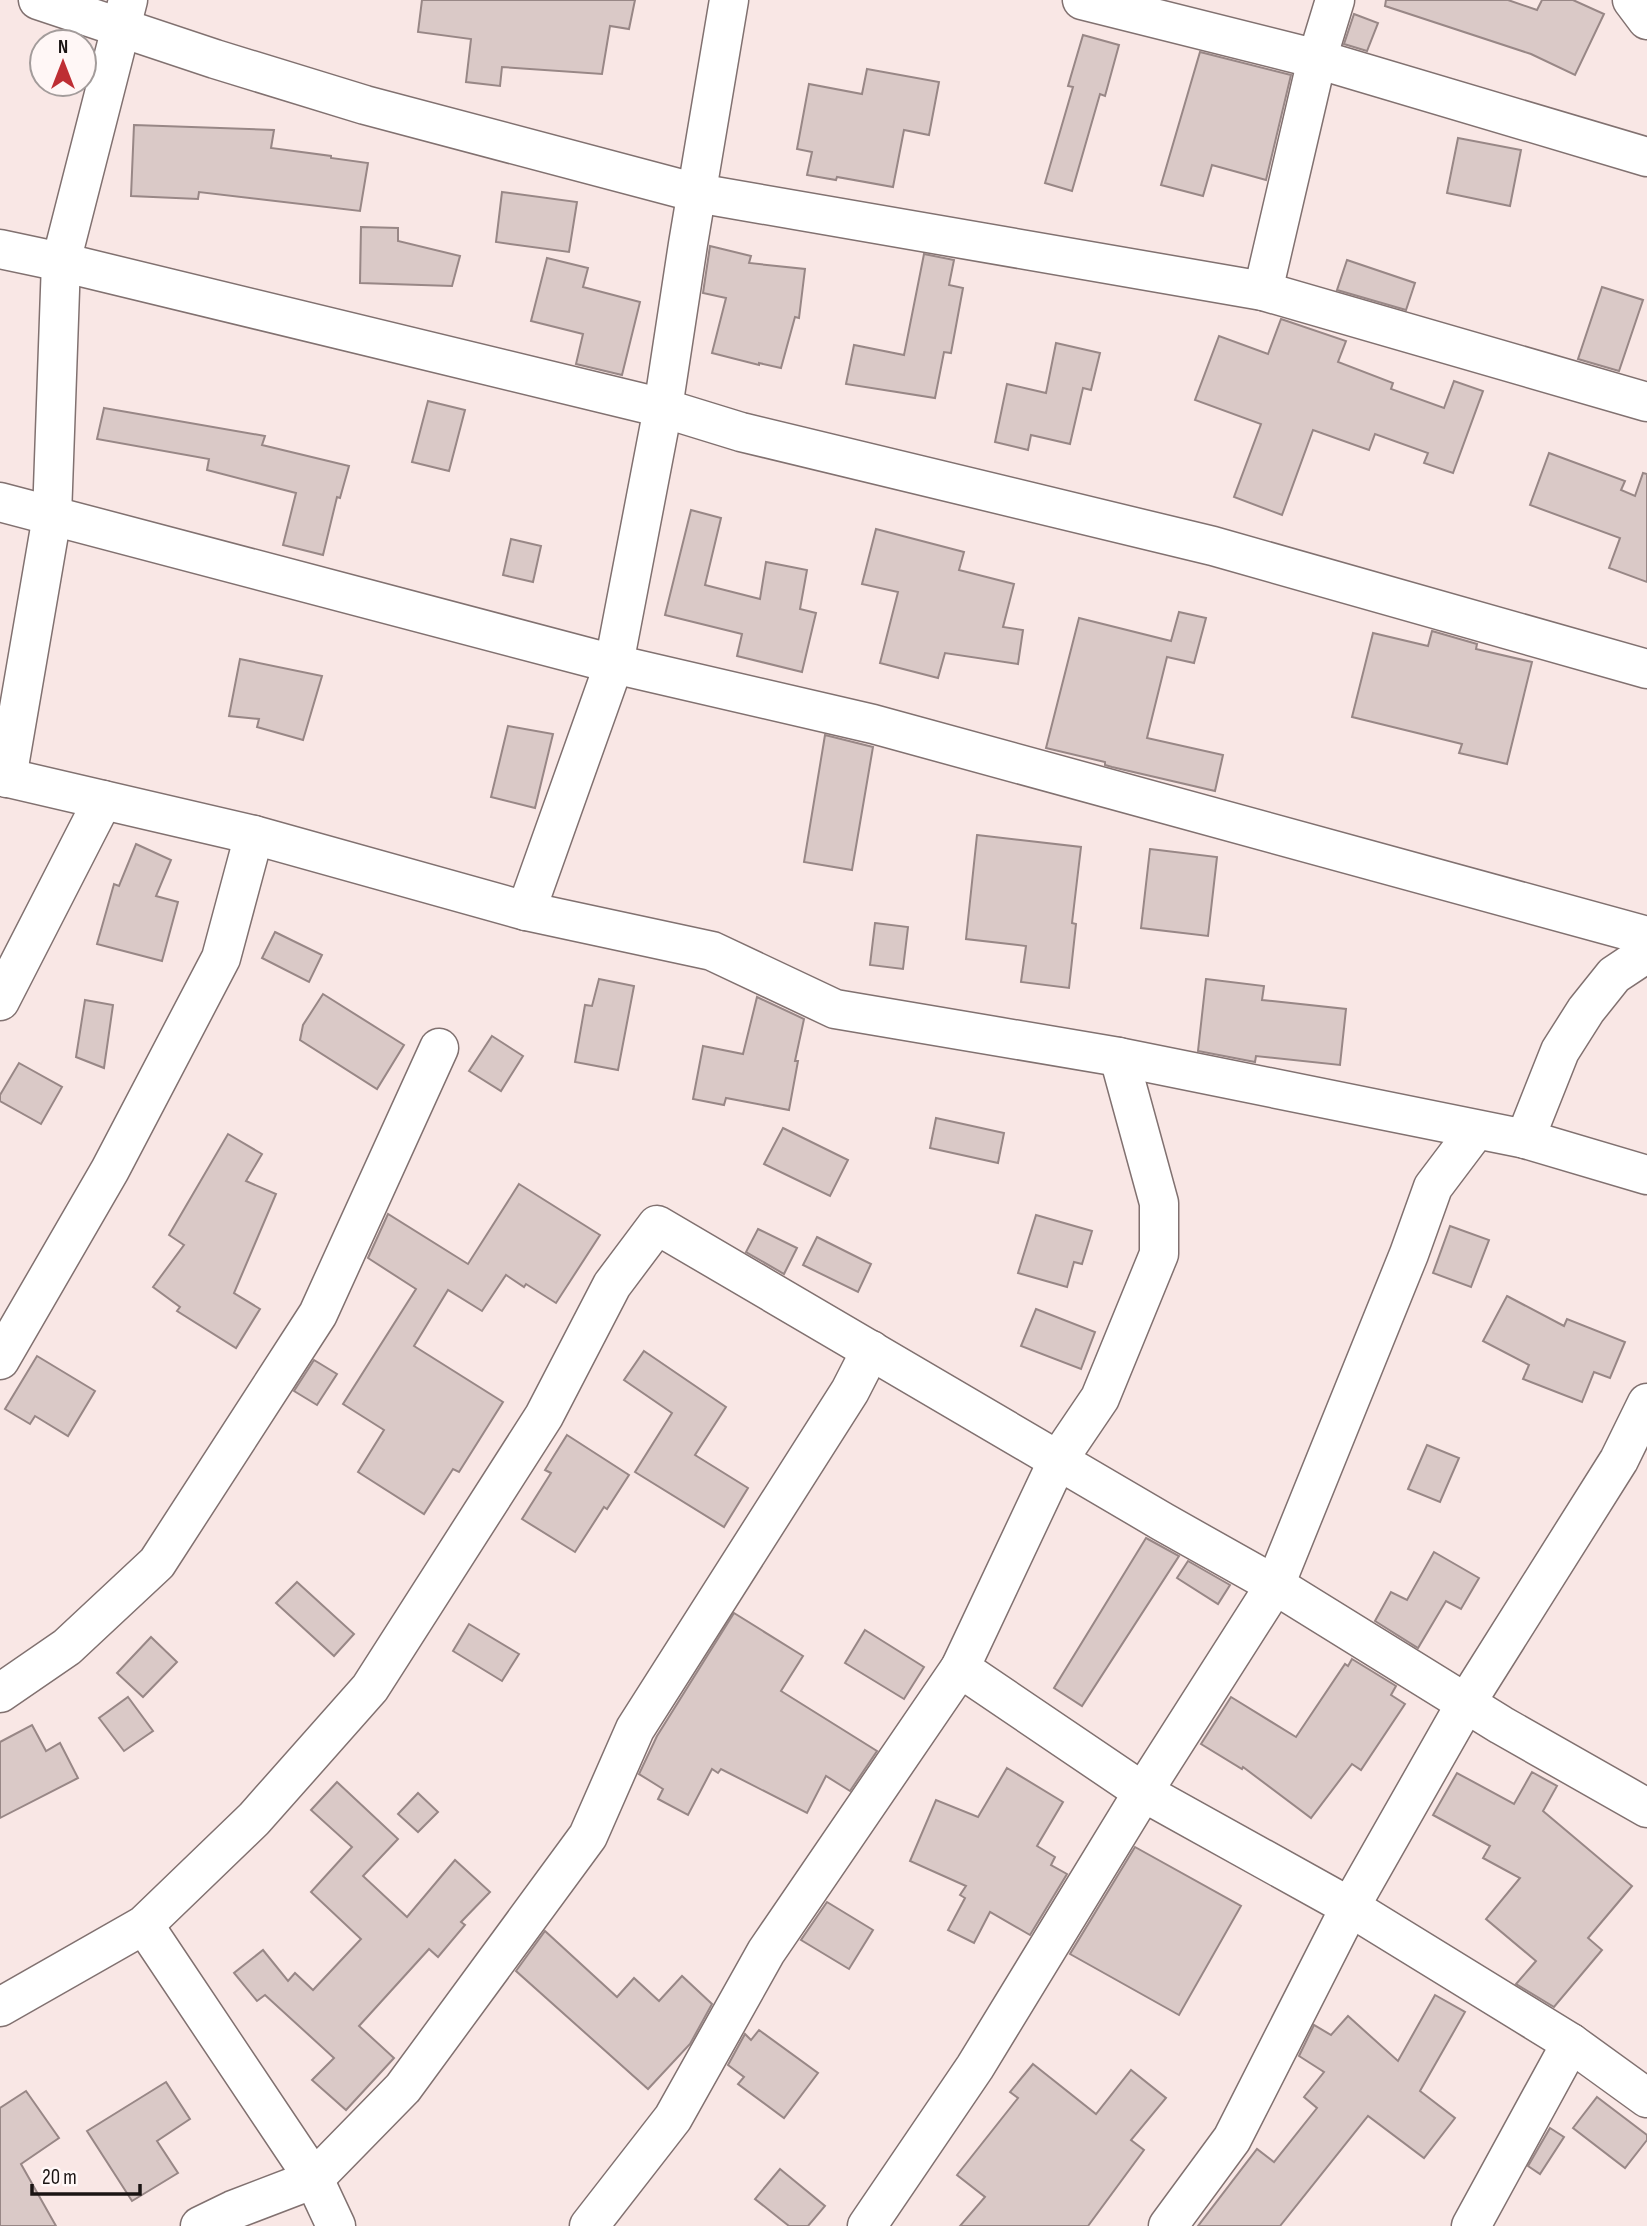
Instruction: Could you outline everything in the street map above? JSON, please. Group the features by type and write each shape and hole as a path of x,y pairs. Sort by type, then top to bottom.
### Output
{"street":[{"path":"38,0 125,13 215,59 365,105 696,193 1263,292 1647,402"},
{"path":"526,911 614,664 663,408 729,0"},
{"path":"1082,0 1317,59 1647,157"},
{"path":"1263,292 1317,59 1335,0"},
{"path":"1632,0 1647,20"},
{"path":"125,13 61,262 52,516 3,777 254,835 526,911 712,951 835,1009 1119,1057 1525,1139 1647,1175"},
{"path":"0,250 61,262 663,408 741,432 1213,546 1647,669"},
{"path":"0,502 614,664 873,724 1647,936"},
{"path":"0,1000 103,800"},
{"path":"0,1360 110,1170 221,958 254,835"},
{"path":"1525,1139 1560,1051 1586,1010 1614,975 1647,953"},
{"path":"0,1693 67,1647 157,1563 318,1314 439,1048"},
{"path":"589,2226 673,2118 766,1952 960,1668 1058,1460 1100,1398 1159,1254 1159,1203 1119,1057"},
{"path":"867,2226 975,2067 1143,1792 1275,1585 1409,1254 1433,1187 1476,1130"},
{"path":"0,2007 144,1925 254,1819 370,1688 544,1416 612,1285 657,1225 1275,1585 1466,1703 1647,1808"},
{"path":"200,2226 233,2210 314,2179 403,2088 588,1836 635,1729 850,1391 872,1350"},
{"path":"1168,2226 1232,2138 1350,1907 1466,1703 1619,1460 1647,1403"},
{"path":"960,1668 1143,1792 1350,1907 1570,2043 1647,2098"},
{"path":"144,1925 314,2179 336,2226"},
{"path":"1471,2226 1570,2043"}],"building":[{"path":"422,0 635,0 629,29 610,26 602,74 502,67 500,86 466,82 471,39 418,32"},
{"path":"1386,0 1508,0 1537,10 1542,0 1573,0 1604,14 1575,75 1531,54 1385,6"},
{"path":"1354,14 1378,23 1367,51 1344,44"},
{"path":"1083,35 1119,45 1105,96 1100,94 1072,191 1045,183 1073,87 1068,86"},
{"path":"1200,52 1291,75 1266,180 1212,165 1203,196 1161,185"},
{"path":"867,69 939,82 929,135 904,130 893,187 837,177 836,180 807,175 812,152 797,149 809,84 862,94"},
{"path":"134,125 274,130 271,148 368,163 360,211 199,192 198,199 131,196"},
{"path":"1458,138 1521,150 1510,206 1447,193"},
{"path":"502,192 577,202 569,252 496,242"},
{"path":"361,227 398,228 398,241 460,256 452,286 360,283"},
{"path":"710,246 751,256 749,263 805,269 799,318 795,317 781,368 712,353 726,298 703,293"},
{"path":"924,254 954,260 949,285 963,288 951,353 944,352 935,398 846,384 854,345 904,355"},
{"path":"547,258 588,268 583,287 640,302 622,375 576,364 583,334 531,321"},
{"path":"1347,260 1415,283 1406,310 1337,290"},
{"path":"1602,287 1643,300 1619,371 1578,359"},
{"path":"1281,319 1346,341 1338,362 1393,383 1391,389 1444,408 1454,381 1483,391 1453,473 1424,463 1428,453 1375,434 1369,450 1313,430 1282,515 1234,497 1261,424 1195,400 1219,336 1268,354"},
{"path":"1056,343 1100,353 1091,390 1083,388 1070,444 1031,435 1028,450 995,442 1007,384 1046,393"},
{"path":"428,401 465,410 449,471 412,462"},
{"path":"104,408 265,436 262,445 349,466 340,498 337,497 323,555 283,545 296,493 207,470 209,459 97,439"},
{"path":"1549,453 1625,481 1621,490 1635,496 1643,473 1647,474 1647,582 1609,568 1620,538 1530,505"},
{"path":"691,510 721,518 705,585 760,599 766,562 807,570 800,609 816,613 802,672 737,656 742,634 665,615"},
{"path":"876,529 964,552 959,570 1014,584 1003,627 1023,630 1018,664 945,653 938,678 880,663 898,592 862,584"},
{"path":"511,539 541,546 533,582 503,575"},
{"path":"1179,612 1206,618 1194,663 1167,657 1147,738 1223,755 1215,791 1112,767 1105,765 1105,762 1046,748 1079,618 1171,641"},
{"path":"1432,631 1477,644 1476,649 1532,662 1507,764 1459,753 1462,744 1352,717 1373,633 1428,646"},
{"path":"240,659 322,676 303,740 257,727 259,719 229,716"},
{"path":"508,726 553,734 535,808 491,797"},
{"path":"825,735 873,747 852,870 804,862"},
{"path":"977,835 1081,847 1072,923 1076,924 1069,988 1021,982 1026,946 966,939"},
{"path":"136,844 171,860 156,896 178,902 162,961 97,944 114,884 119,886"},
{"path":"1150,849 1217,857 1208,936 1141,928"},
{"path":"875,923 908,927 903,969 870,965"},
{"path":"275,932 322,955 309,982 262,958"},
{"path":"599,979 634,986 618,1070 575,1062 585,1005 592,1006"},
{"path":"1206,979 1264,986 1262,1000 1346,1009 1340,1065 1256,1056 1255,1062 1198,1051"},
{"path":"323,994 404,1045 377,1089 300,1040 303,1025"},
{"path":"757,997 804,1019 789,1110 726,1098 724,1105 693,1099 703,1046 743,1054"},
{"path":"85,1000 113,1005 104,1068 76,1057"},
{"path":"492,1036 523,1056 501,1091 469,1071"},
{"path":"19,1063 62,1087 41,1124 0,1101 0,1095"},
{"path":"936,1118 1004,1133 998,1163 930,1148"},
{"path":"783,1128 848,1160 830,1196 764,1164"},
{"path":"228,1134 262,1154 246,1181 276,1194 234,1293 260,1309 236,1348 177,1311 180,1307 153,1287 184,1245 169,1235"},
{"path":"519,1184 600,1235 556,1303 506,1275 482,1311 448,1290 414,1346 503,1402 459,1472 453,1469 424,1514 358,1472 384,1430 343,1404 416,1289 368,1258 388,1214 468,1264"},
{"path":"1036,1215 1092,1231 1082,1264 1074,1262 1067,1287 1018,1273"},
{"path":"1450,1226 1489,1240 1471,1287 1433,1273"},
{"path":"758,1229 797,1248 784,1274 746,1252"},
{"path":"817,1237 871,1264 858,1292 803,1265"},
{"path":"1507,1296 1564,1326 1567,1319 1625,1342 1610,1378 1594,1372 1582,1402 1523,1379 1529,1365 1483,1341"},
{"path":"1036,1309 1095,1332 1081,1369 1021,1346"},
{"path":"644,1351 726,1407 695,1455 748,1488 724,1527 635,1472 672,1413 624,1380"},
{"path":"37,1356 95,1391 68,1436 35,1416 30,1424 5,1409"},
{"path":"314,1360 337,1374 317,1405 294,1391"},
{"path":"567,1435 629,1475 575,1552 522,1519 551,1473 545,1470"},
{"path":"1427,1445 1459,1458 1440,1502 1408,1489"},
{"path":"1146,1538 1179,1556 1082,1706 1054,1688"},
{"path":"1434,1552 1479,1578 1461,1609 1446,1601 1418,1648 1375,1621 1391,1592 1407,1600"},
{"path":"1188,1561 1230,1585 1218,1604 1177,1578"},
{"path":"297,1582 354,1634 334,1656 276,1603"},
{"path":"734,1613 803,1656 781,1691 877,1751 850,1791 826,1776 807,1813 721,1769 718,1773 712,1769 688,1815 658,1799 663,1789 639,1774 657,1736"},
{"path":"469,1624 519,1654 502,1681 453,1651"},
{"path":"865,1630 924,1667 904,1699 845,1663"},
{"path":"151,1637 177,1662 143,1697 117,1673"},
{"path":"1352,1659 1396,1686 1391,1695 1405,1704 1361,1770 1352,1764 1311,1818 1243,1767 1242,1769 1201,1744 1231,1697 1296,1737 1345,1664 1348,1666"},
{"path":"128,1697 153,1731 124,1751 99,1718"},
{"path":"32,1725 46,1751 60,1743 78,1778 0,1818 0,1742"},
{"path":"1007,1768 1063,1802 1037,1846 1055,1857 1051,1865 1067,1874 1030,1935 990,1912 974,1943 948,1930 965,1898 960,1895 966,1886 910,1861 936,1800 978,1817"},
{"path":"1532,1772 1557,1786 1543,1811 1632,1886 1588,1938 1602,1950 1554,2007 1516,1984 1536,1961 1486,1919 1520,1878 1483,1858 1490,1846 1433,1815 1457,1773 1514,1804"},
{"path":"337,1782 398,1839 363,1876 407,1917 455,1860 490,1892 461,1922 465,1925 438,1957 429,1949 359,2026 394,2058 346,2110 312,2080 334,2058 265,1995 257,2001 234,1973 263,1950 288,1981 295,1973 313,1990 361,1939 311,1892 352,1847 311,1810"},
{"path":"418,1793 438,1812 418,1832 398,1814"},
{"path":"1135,1847 1241,1906 1179,2015 1070,1954"},
{"path":"827,1902 873,1930 849,1969 801,1940"},
{"path":"545,1931 617,1997 634,1978 659,2001 682,1976 712,2004 690,2044 648,2089 516,1971"},
{"path":"1435,1995 1465,2012 1420,2091 1455,2118 1424,2158 1368,2116 1280,2226 1198,2226 1257,2149 1274,2162 1317,2108 1304,2097 1324,2072 1299,2056 1314,2025 1331,2035 1348,2016 1398,2061"},
{"path":"759,2030 818,2073 784,2118 738,2084 744,2077 728,2065 745,2034 751,2040"},
{"path":"1033,2064 1096,2114 1131,2070 1166,2098 1131,2140 1144,2150 1088,2226 960,2226 985,2197 957,2175 1018,2098 1010,2092"},
{"path":"166,2082 190,2119 157,2141 178,2173 132,2201 87,2131"},
{"path":"26,2091 59,2138 21,2164 56,2226 0,2226 0,2108"},
{"path":"1597,2097 1647,2135 1647,2140 1625,2168 1573,2128"},
{"path":"1550,2128 1564,2137 1540,2174 1528,2166"},
{"path":"780,2169 825,2206 808,2226 789,2226 755,2199"}]}
